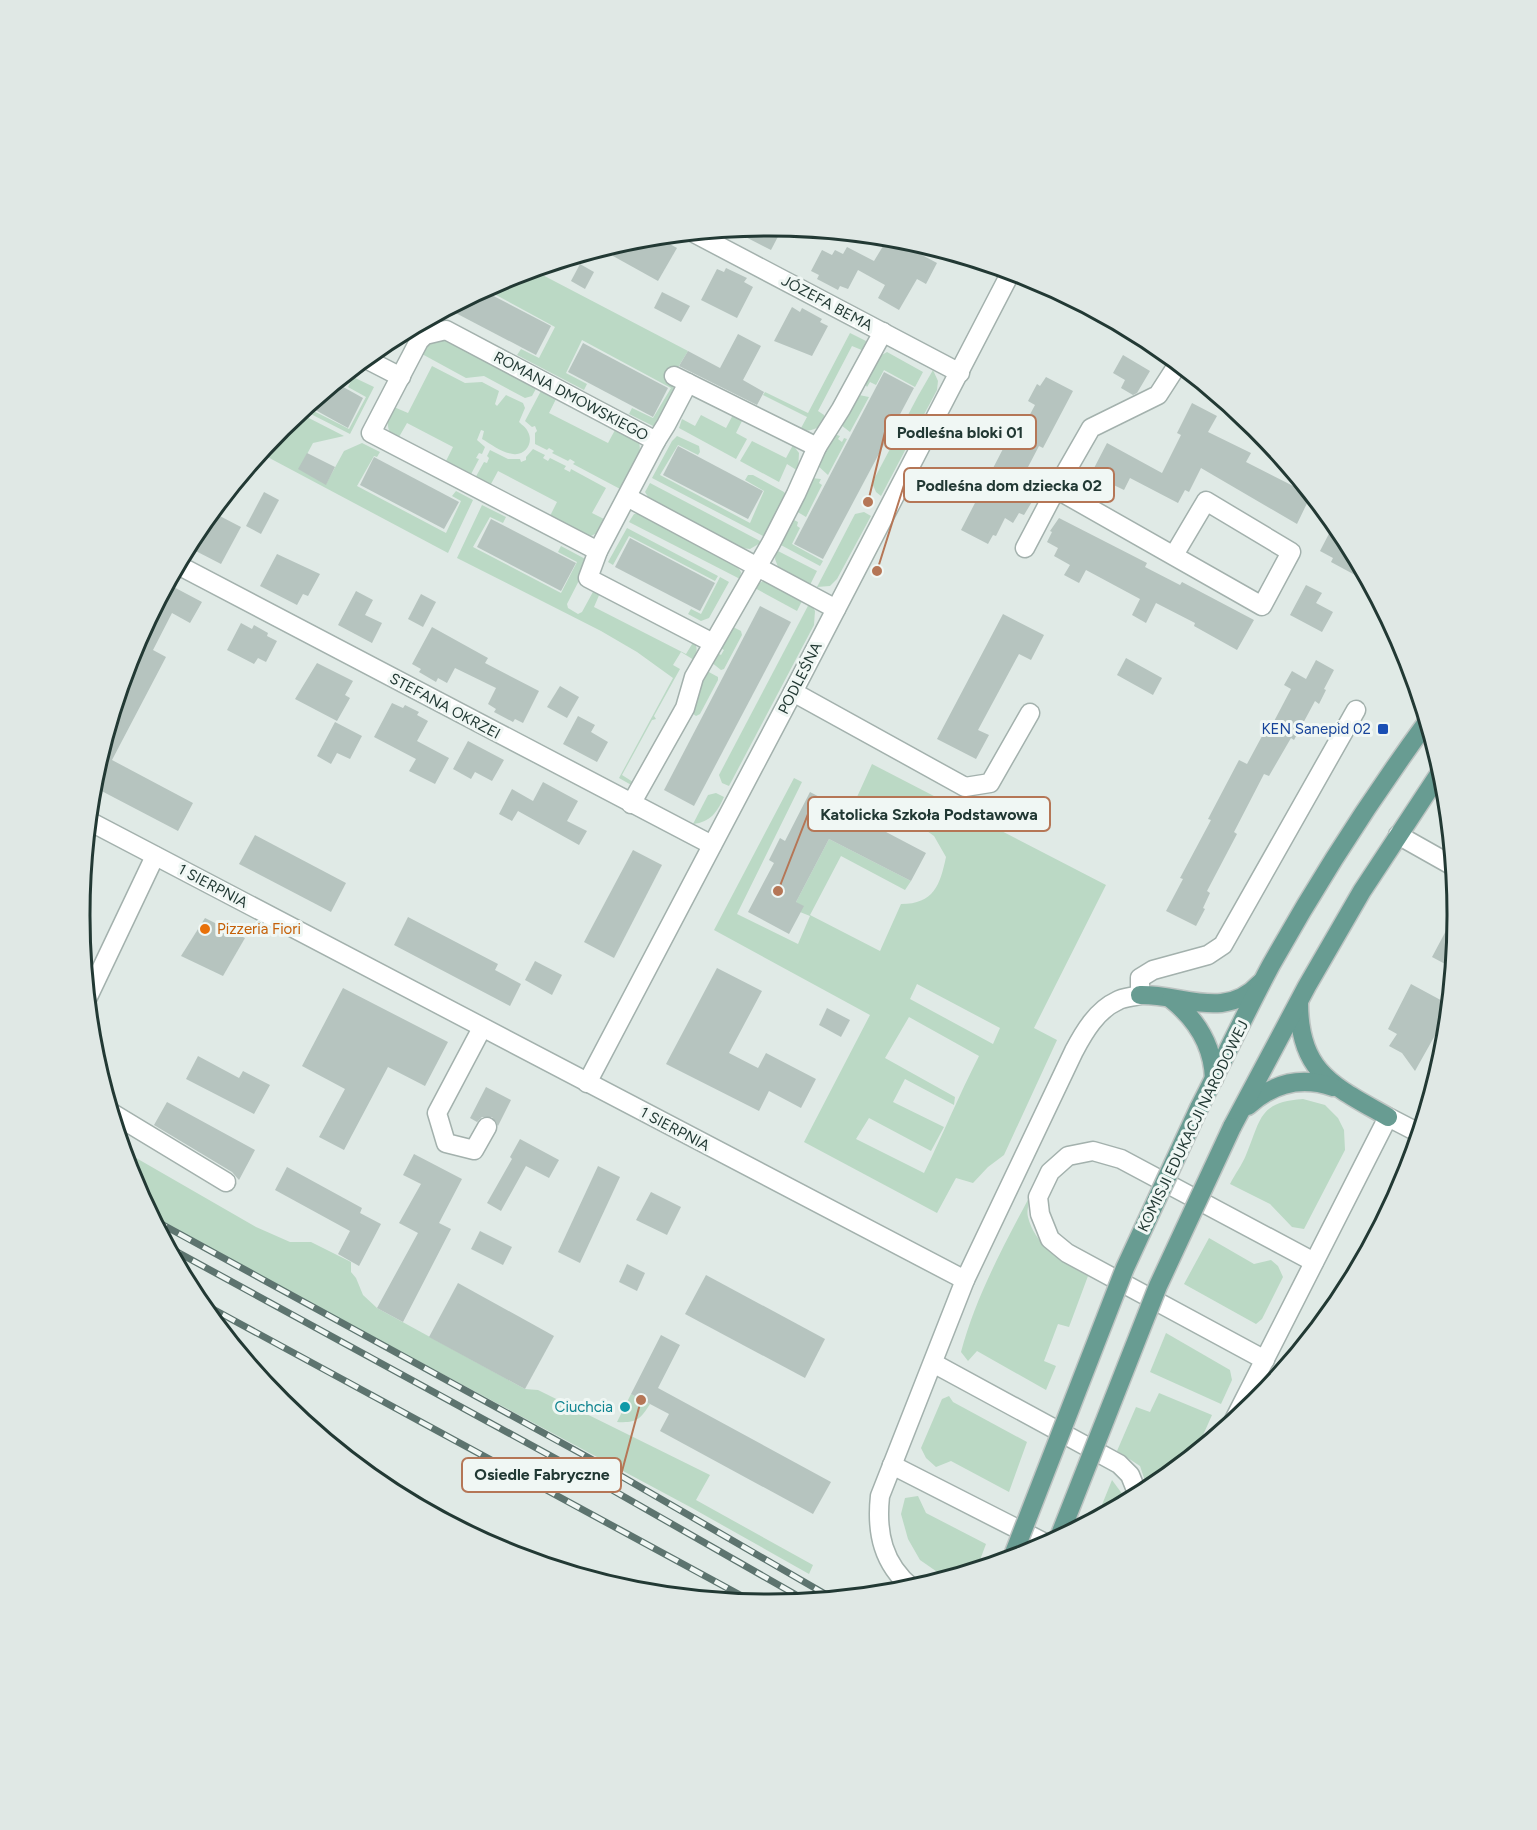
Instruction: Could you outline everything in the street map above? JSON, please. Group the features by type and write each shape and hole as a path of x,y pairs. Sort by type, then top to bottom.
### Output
{"main road":[{"name":"KOMISJI EDUKACJI NARODOWEJ","path":"1017,1546 1125,1268 1199,1108 1264,980 1339,851 1421,730"},
{"path":"1063,1527 1158,1286 1236,1120 1299,1001 1362,891 1434,782"},
{"path":"1140,995 1158,995 1212,1004 1224,1003 1249,993 1264,980"},
{"path":"1169,998 1184,1009 1202,1033 1214,1079"},
{"path":"1299,1001 1300,1028 1306,1050 1317,1069 1342,1090 1388,1117"},
{"path":"1236,1120 1262,1094 1290,1082 1312,1081 1342,1090"}],"street":[{"name":"JÓZEFA BEMA","path":"707,240 960,373"},
{"name":"PODLEŚNA","path":"587,1083 1007,280"},
{"name":"ROMANA DMOWSKIEGO","path":"401,377 419,341 426,335 446,330 656,441 598,551 588,578 713,643"},
{"path":"632,804 685,708 694,677 757,567 796,494 817,447 841,409 883,332"},
{"path":"374,363 401,377 371,433 598,551"},
{"path":"1025,548 1092,428 1158,395 1173,371"},
{"path":"656,441 666,425 681,379 817,447"},
{"path":"1056,489 1262,606 1291,552 1206,501 1174,555"},
{"path":"627,497 836,609"},
{"name":"STEFANA OKRZEI","path":"185,569 712,846"},
{"path":"793,692 964,787 990,783 1030,713"},
{"path":"903,1580 890,1564 882,1544 879,1527 880,1496 965,1280 1084,1031 1117,1000 1140,995 1140,978 1153,970 1208,955 1223,945 1356,710"},
{"name":"1 SIERPNIA","path":"96,825 965,1280"},
{"path":"1398,835 1445,861"},
{"path":"94,985 155,856"},
{"path":"482,1028 437,1113 446,1143 474,1150 487,1127"},
{"path":"1246,1397 1388,1117 1412,1129"},
{"path":"122,1119 226,1182"},
{"path":"1265,1360 1067,1253 1050,1239 1040,1214 1038,1197 1050,1172 1068,1156 1093,1151 1120,1159 1314,1262"},
{"path":"933,1363 1119,1464 1130,1475 1134,1486"},
{"path":"892,1464 1036,1538"}],"green space":[{"path":"543,275 688,351 669,382 675,390 657,428 629,414 632,408 653,418 671,388 582,340 566,373 587,384 584,390 517,355 521,349 539,358 555,327 495,294"},
{"path":"850,333 866,341 864,351 852,346 818,411 824,415 824,422 814,429 800,430 807,417 763,395 765,392 808,413"},
{"path":"442,336 538,385 532,396 525,398 484,376 466,378 422,354 429,342"},
{"path":"887,352 923,372 915,387 884,370 876,385 870,382 867,387 865,384 880,356"},
{"path":"432,366 465,383 482,382 499,391 495,404 497,406 506,395 523,403 525,408 519,422 530,436 525,451 517,454 505,452 482,439 484,431 481,430 477,440 485,447 482,454 479,453 476,458 479,459 469,478 448,467 446,461 453,447 407,423 399,437 394,438 388,423 394,407 408,413"},
{"path":"933,370 938,381 937,390 881,496 876,492 872,483"},
{"path":"354,378 374,387 350,434 311,414 314,411 349,429 366,397 348,387"},
{"path":"543,387 554,393 556,399 549,413 608,443 615,430 620,428 637,439 640,450 638,457 622,490 573,464 575,462 570,459 568,461 552,453 554,451 549,448 547,450 535,444 537,431 535,426 532,427 525,421"},
{"path":"859,395 869,397 850,432 841,425"},
{"path":"734,413 744,417 736,433 747,439 736,459 679,428 682,419 695,426 701,415 726,428"},
{"path":"308,417 344,436 313,443 299,469 326,484 344,451 362,443 380,452 377,457 374,456 357,486 446,533 461,501 452,496 456,491 473,500 448,553 268,457"},
{"path":"834,434 840,436 838,439 842,442 844,438 847,439 828,475 817,465"},
{"path":"677,436 699,446 700,452 698,455 678,445 660,475 750,523 764,491 745,480 748,475 753,475 784,492 787,496 765,537 652,478"},
{"path":"752,441 786,458 793,445 799,453 798,471 787,464 779,482 740,461"},
{"path":"533,449 545,455 543,458 548,461 550,458 566,466 564,469 570,472 571,469 606,488 592,513 606,520 597,533 589,537 551,521 550,516 557,502 498,471 491,484 485,486 474,480 484,462 487,463 490,450 508,459 520,459 521,462 526,460"},
{"path":"812,478 821,479 819,483 822,485 806,517 796,511"},
{"path":"650,483 762,542 750,549 741,548 650,500 645,492"},
{"path":"482,505 506,517 503,523 490,517 473,547 561,593 577,562 558,552 561,546 589,561 567,604 568,608 578,614 582,612 594,590 600,593 594,607 686,654 694,641 697,650 694,660 681,652 673,665 680,669 654,716 656,719 652,720 622,775 633,782 633,786 619,778 673,678 637,652 601,631 457,558"},
{"path":"864,512 871,516 837,579 830,586 817,587 855,514"},
{"path":"639,513 735,563 741,572 740,579 629,522 634,514"},
{"path":"792,519 798,522 797,526 800,528 792,544 823,561 820,566 779,544"},
{"path":"627,528 718,576 715,581 629,536 613,565 608,562"},
{"path":"776,550 817,571 810,585 778,567 775,559"},
{"path":"720,577 729,582 709,618 701,621 688,614 691,609 701,614"},
{"path":"763,581 769,581 803,599 797,611 753,587"},
{"path":"810,602 815,611 814,625 729,786 722,783 719,775"},
{"path":"733,627 741,631 742,635 724,669 721,670 711,662 717,653 721,655 724,650 719,647"},
{"path":"707,671 718,677 718,680 700,714 696,716 692,713 701,680"},
{"path":"872,764 1106,885 1034,1028 1057,1040 1004,1155 988,1167 973,1183 956,1178 937,1213 804,1142 870,1015 714,930 794,778 802,782 737,914 798,944 810,916 800,912 796,902 829,839 911,881 905,890 841,856 810,915 880,951 901,904 921,901 934,891 946,857 934,836 917,824 857,797","holes":["917,984 1000,1028 993,1044 910,999","909,1017 979,1056 924,1173 856,1139 869,1118 931,1151 944,1127 893,1102 905,1079 954,1105 955,1097 885,1058"]},
{"path":"716,793 724,797 716,812 709,819 693,824 708,795"},
{"path":"1303,1099 1325,1105 1338,1118 1344,1130 1345,1150 1304,1229 1292,1227 1270,1204 1230,1184 1244,1159 1263,1115 1277,1104"},
{"path":"135,1158 256,1227 290,1242 311,1242 351,1262 351,1272 363,1295 377,1308 525,1389 538,1390 710,1475 696,1500 813,1565 809,1574 692,1508 164,1222"},
{"path":"1031,1194 1028,1215 1037,1237 1052,1253 1088,1276 1069,1327 1058,1324 1044,1361 1056,1366 1046,1390 977,1351 968,1361 961,1352 974,1311"},
{"path":"1209,1238 1254,1264 1271,1260 1278,1266 1283,1277 1262,1319 1256,1324 1184,1284"},
{"path":"1166,1333 1230,1370 1232,1380 1221,1404 1150,1372"},
{"path":"1159,1393 1212,1415 1203,1436 1144,1479 1140,1466 1117,1451 1136,1407 1150,1412"},
{"path":"631,1394 650,1404 637,1419 617,1422"},
{"path":"949,1396 953,1402 1027,1442 1009,1492 951,1461 936,1467 926,1458 921,1448 942,1399"},
{"path":"1112,1480 1122,1494 1101,1507"},
{"path":"918,1496 926,1513 986,1544 980,1559 937,1572 920,1560 908,1539 901,1514 905,1498"}],"building":[{"path":"778,236 771,250 746,237"},
{"path":"670,244 677,248 658,281 613,256"},
{"path":"847,247 874,261 883,247 922,255 937,263 926,284 917,279 899,310 878,298 885,285 858,270 848,289 840,286 838,290 817,279 819,275 811,271 822,250 832,255 835,250 843,254"},
{"path":"580,264 594,272 585,289 571,281"},
{"path":"726,268 747,278 744,282 753,287 737,318 701,300 717,269 724,272"},
{"path":"662,292 690,306 681,322 654,308"},
{"path":"492,295 551,326 536,355 455,313"},
{"path":"792,307 800,312 802,308 822,319 820,322 828,326 812,356 774,341"},
{"path":"738,334 761,346 743,380 764,392 757,405 679,366 688,351 720,368"},
{"path":"583,343 668,388 653,417 568,372"},
{"path":"1123,355 1150,371 1137,393 1133,395 1121,388 1125,380 1113,373"},
{"path":"884,372 914,388 823,559 794,544"},
{"path":"1046,377 1073,391 1043,448 1039,446 1016,490 1033,500 1024,515 1019,513 1013,523 1005,518 996,536 993,535 988,544 961,530 1005,445 992,438 1000,424 1019,435 1035,405 1028,401 1037,384 1040,386"},
{"path":"343,387 363,398 348,428 316,410"},
{"path":"1192,403 1217,416 1208,432 1251,453 1246,462 1294,486 1307,502 1297,524 1201,468 1189,492 1185,490 1178,503 1130,478 1124,490 1091,474 1107,443 1162,473 1181,435 1177,433"},
{"path":"678,446 763,491 748,519 663,475"},
{"path":"307,453 335,467 326,485 298,469"},
{"path":"374,457 459,502 444,529 360,485"},
{"path":"264,492 279,500 261,534 246,526"},
{"path":"220,516 241,527 221,564 196,551"},
{"path":"1059,518 1147,563 1145,567 1180,585 1182,582 1254,620 1237,650 1194,626 1195,623 1156,603 1146,623 1132,615 1140,599 1086,570 1079,583 1064,575 1070,565 1054,556 1058,548 1047,542 1052,532 1050,531"},
{"path":"491,519 576,563 561,591 477,547"},
{"path":"1329,533 1356,575 1331,562 1333,558 1320,551"},
{"path":"630,538 715,583 700,611 615,567"},
{"path":"277,554 320,574 308,596 303,594 297,605 260,586"},
{"path":"1306,585 1322,593 1316,603 1333,612 1322,632 1290,615"},
{"path":"175,588 202,602 190,623 172,613 153,650 166,657 112,760 193,803 178,831 102,791 113,739 126,697 142,655"},
{"path":"356,591 373,600 365,615 382,623 372,643 338,625"},
{"path":"421,594 436,602 423,627 408,619"},
{"path":"760,606 791,622 694,806 664,790"},
{"path":"1003,614 1044,635 1031,660 1019,654 978,730 989,735 976,759 937,739"},
{"path":"241,623 252,629 254,625 277,641 266,662 258,658 254,664 227,650"},
{"path":"432,627 488,658 485,663 539,691 523,723 515,719 513,722 494,712 496,709 488,704 496,688 455,668 447,683 438,678 436,682 419,672 421,669 412,664"},
{"path":"1126,658 1162,678 1153,695 1117,675"},
{"path":"1316,660 1334,670 1324,689 1326,690 1319,704 1315,701 1294,740 1291,738 1269,776 1264,774 1234,832 1237,834 1207,891 1210,893 1203,908 1205,909 1196,926 1166,911 1183,879 1180,878 1211,820 1208,819 1239,760 1247,764 1268,725 1271,727 1291,689 1284,685 1292,671 1306,679"},
{"path":"317,663 353,681 345,695 350,698 337,721 295,699"},
{"path":"560,686 579,697 567,718 547,707"},
{"path":"392,703 403,708 405,705 419,712 417,715 428,721 417,741 449,758 435,784 409,771 416,759 374,737"},
{"path":"578,716 595,725 591,732 608,742 597,762 563,744"},
{"path":"335,722 362,736 350,759 337,753 331,764 317,756"},
{"path":"468,741 504,760 492,781 475,772 471,779 453,769"},
{"path":"543,782 578,801 567,821 587,831 579,845 518,811 512,821 499,814 512,789 533,801"},
{"path":"810,792 926,853 911,881 829,839 796,902 804,906 789,934 748,912 774,863 769,860 780,838 785,841"},
{"path":"255,835 346,883 331,912 239,864"},
{"path":"633,850 662,865 614,958 584,942"},
{"path":"408,917 498,964 495,970 521,984 510,1006 394,945"},
{"path":"205,918 245,938 223,976 181,956"},
{"path":"1447,929 1445,964 1432,957"},
{"path":"535,961 562,975 552,995 525,980"},
{"path":"717,968 762,991 729,1053 758,1068 766,1053 816,1079 801,1108 769,1091 759,1111 666,1064"},
{"path":"1411,984 1441,1000 1436,1033 1415,1071 1402,1053 1389,1046 1397,1034 1388,1029"},
{"path":"343,988 448,1042 425,1086 388,1067 344,1150 319,1137 345,1089 302,1066"},
{"path":"827,1008 850,1020 841,1037 819,1025"},
{"path":"198,1056 239,1078 243,1071 270,1085 254,1114 186,1079"},
{"path":"486,1087 511,1100 498,1126 492,1117 482,1117 477,1122 470,1118"},
{"path":"167,1102 255,1150 239,1180 232,1172 154,1125"},
{"path":"520,1139 559,1160 549,1178 526,1166 501,1211 487,1203 512,1159 510,1157"},
{"path":"414,1154 462,1179 439,1223 451,1229 403,1322 377,1308 418,1233 399,1223 421,1184 403,1175"},
{"path":"598,1166 620,1177 580,1263 558,1252"},
{"path":"287,1167 362,1208 360,1213 381,1224 359,1266 338,1254 350,1231 275,1190"},
{"path":"651,1192 681,1207 667,1235 636,1220"},
{"path":"480,1231 512,1247 503,1265 471,1249"},
{"path":"627,1264 645,1273 637,1291 619,1282"},
{"path":"706,1275 825,1339 805,1378 685,1314"},
{"path":"458,1283 554,1336 525,1389 429,1337"},
{"path":"661,1335 680,1345 658,1388 831,1482 813,1514 660,1431 669,1414 631,1394"}],"railway":[{"path":"166,1227 602,1465 820,1591"},
{"path":"181,1254 593,1479 793,1593"},
{"path":"219,1312 736,1593"}],"place":[{"name":"Podleśna bloki 01","path":"868,502"},
{"name":"Podleśna dom dziecka 02","path":"877,571"},
{"name":"KEN Sanepid 02","path":"1383,729"},
{"name":"Katolicka Szkoła Podstawowa","path":"778,891"},
{"name":"Pizzeria Fiori","path":"205,929"},
{"name":"Osiedle Fabryczne","path":"641,1400"},
{"name":"Ciuchcia","path":"625,1407"}]}
